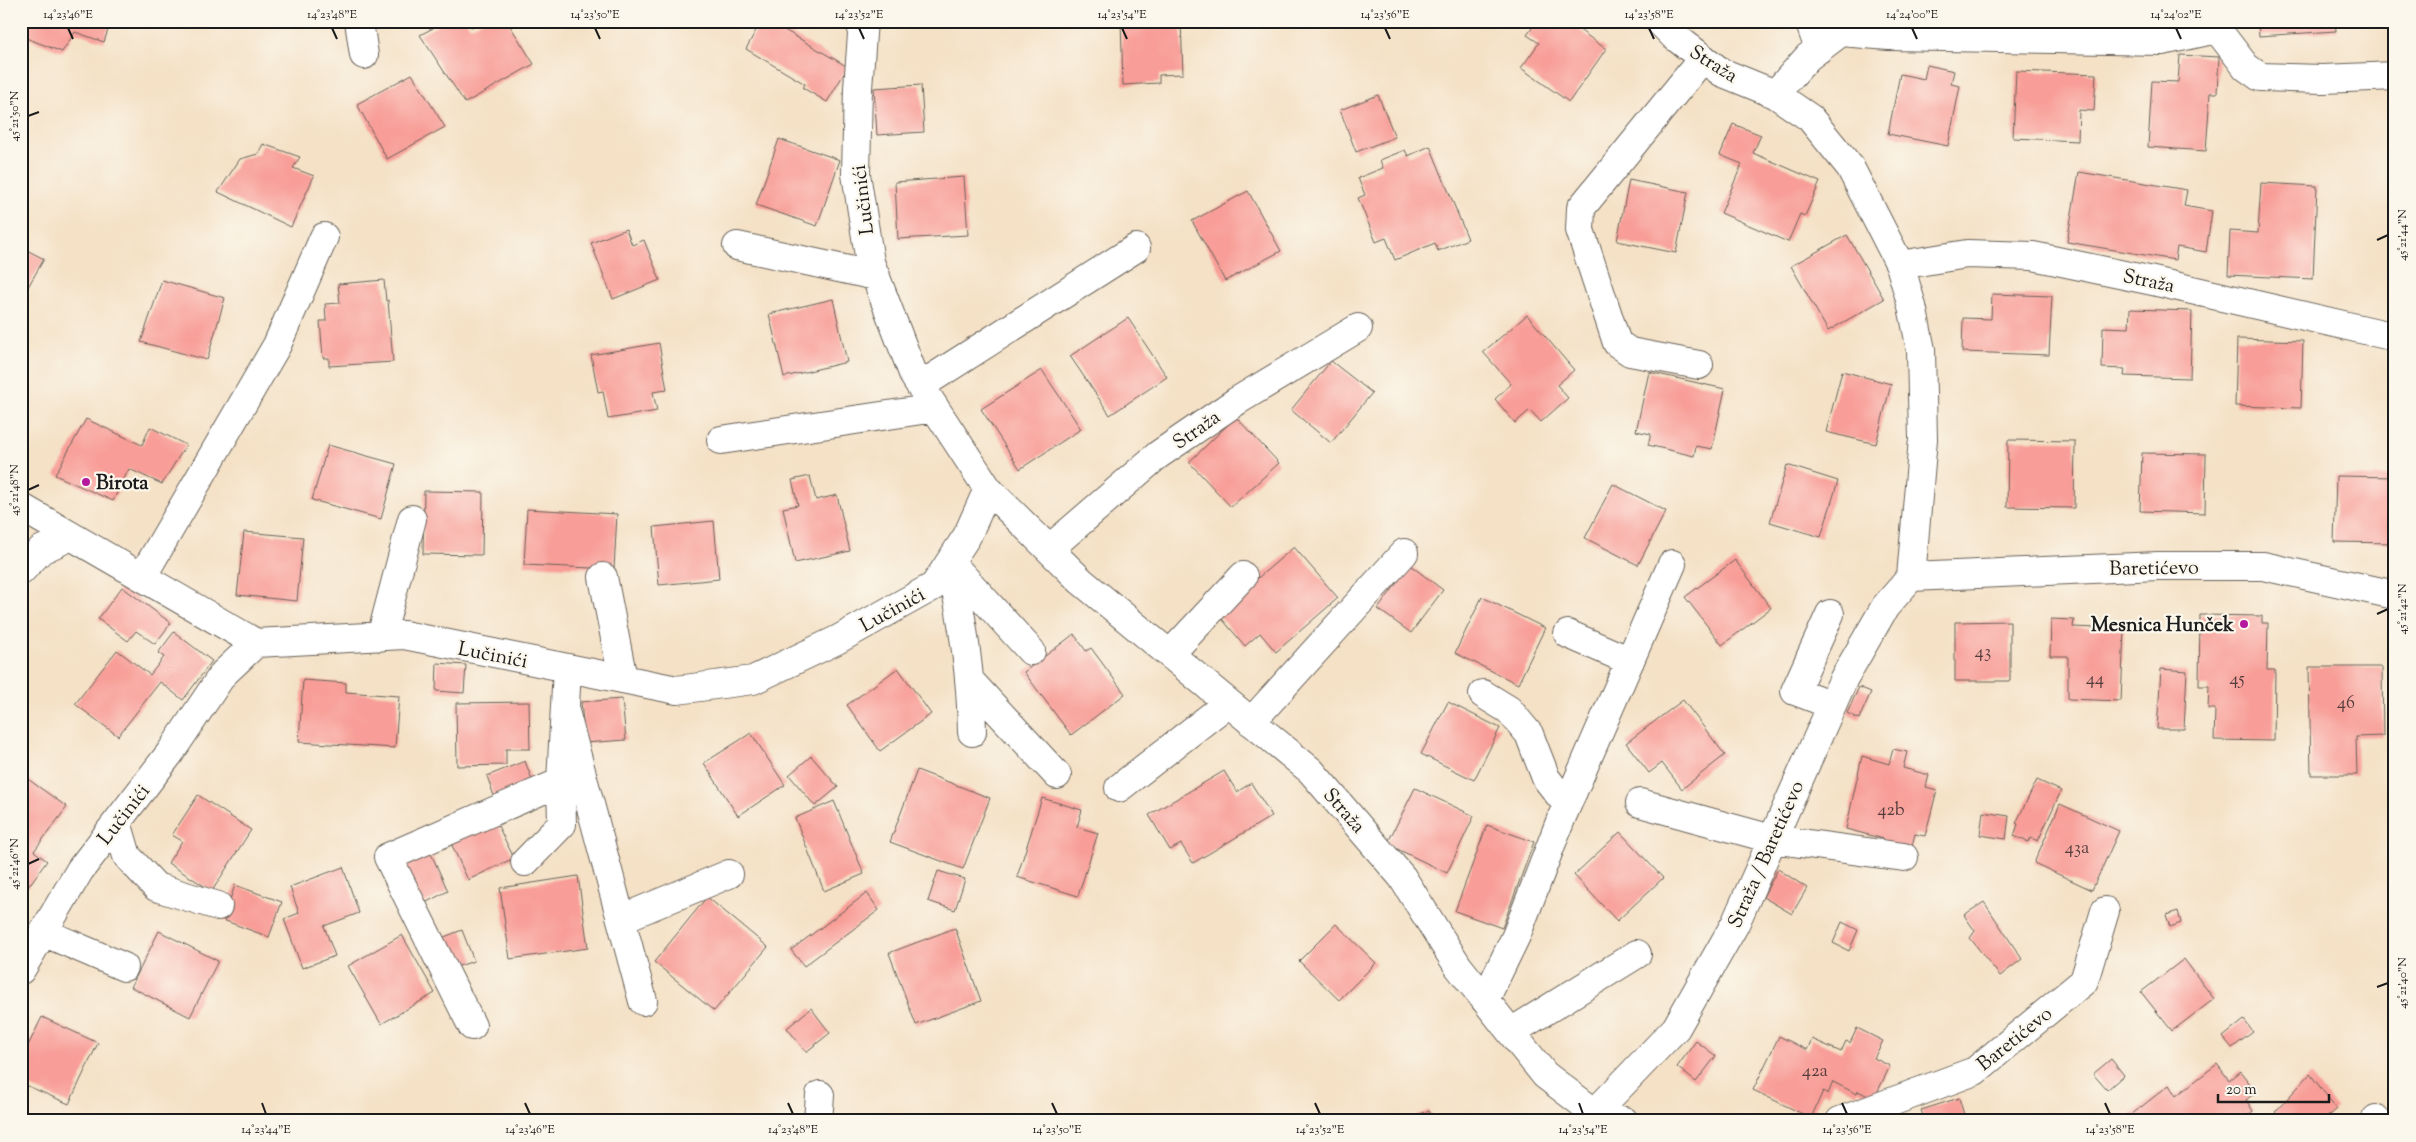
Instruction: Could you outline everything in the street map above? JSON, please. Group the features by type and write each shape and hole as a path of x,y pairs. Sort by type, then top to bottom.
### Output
{"street":[{"path":"359,21 364,55"},
{"name":"Lučinići","path":"21,970 80,870 170,752 223,674 256,643 404,635 677,690 753,680 837,640 934,586 967,536 988,489 914,376 870,262 856,174 858,88 863,21"},
{"name":"Straža","path":"1659,21 1674,36 1721,72 1775,94 1810,118 1850,166 1900,264 1912,306 1921,350 1923,439 1911,577"},
{"path":"1809,21 1819,49"},
{"path":"1775,94 1808,56 1841,32 1890,36 2162,41 2218,25 2246,67 2260,77 2323,79 2395,76"},
{"path":"1699,366 1630,352 1618,343 1580,230 1581,208 1702,58"},
{"path":"142,577 277,345 324,237"},
{"path":"737,246 876,276"},
{"path":"920,386 1136,248"},
{"name":"Straža","path":"1900,264 1967,254 2032,256 2173,285 2395,337"},
{"name":"Straža","path":"1049,549 1158,455 1237,401 1358,328"},
{"path":"721,440 935,408"},
{"name":"Straža","path":"988,489 1081,581 1312,771 1402,877 1458,966 1545,1075 1591,1117"},
{"path":"21,507 256,643"},
{"path":"382,637 412,519"},
{"path":"21,571 41,550 71,536"},
{"path":"1251,722 1404,553"},
{"path":"950,562 1031,651"},
{"path":"950,562 963,620 971,682 972,732"},
{"path":"1485,1000 1516,936 1567,805 1672,564"},
{"name":"Baretićevo","path":"1911,577 2158,566 2264,566 2395,595"},
{"path":"1170,654 1243,576"},
{"name":"Straža / Baretićevo","path":"1591,1117 1676,1028 1735,924 1844,678 1885,606 1911,577"},
{"path":"603,578 623,679"},
{"path":"1830,614 1795,691 1832,705"},
{"path":"1568,634 1634,653"},
{"path":"525,862 562,824 561,782 567,668"},
{"path":"971,682 1057,775"},
{"path":"1483,694 1509,710 1529,734 1546,778 1567,805"},
{"path":"1119,788 1228,703"},
{"path":"566,715 643,1001"},
{"path":"472,1026 388,857 561,782"},
{"path":"1640,803 1772,839 1904,857"},
{"path":"117,822 127,856 156,887 218,906"},
{"path":"621,919 729,874"},
{"name":"Baretićevo","path":"1840,1121 1975,1071 2084,982 2105,911"},
{"path":"43,932 124,967"},
{"path":"1511,1032 1637,954"},
{"path":"1591,1117 1624,1121"}],"building":[{"path":"21,21 111,21 104,42 75,32 62,52 21,36"},
{"path":"446,21 465,21 471,27 483,21 507,21 534,64 465,103 420,35"},
{"path":"761,21 769,21 848,67 827,102 803,88 805,84 746,49"},
{"path":"1121,21 1181,21 1183,74 1159,75 1159,83 1123,85"},
{"path":"1537,21 1567,21 1606,49 1569,102 1521,68 1539,43 1527,35"},
{"path":"2258,21 2335,21 2336,31 2259,36"},
{"path":"2180,55 2219,57 2217,93 2210,93 2206,151 2148,147 2152,81 2178,82"},
{"path":"1927,65 1954,71 1951,84 1960,86 1948,146 1888,134 1900,74 1924,79"},
{"path":"2016,71 2096,74 2094,111 2079,110 2078,141 2013,138"},
{"path":"412,74 445,127 387,159 357,104"},
{"path":"921,85 924,132 877,135 874,88"},
{"path":"1378,95 1395,137 1356,152 1340,110"},
{"path":"1733,124 1761,135 1753,153 1820,182 1805,216 1800,214 1788,242 1721,213 1742,164 1720,155"},
{"path":"779,139 840,160 817,226 756,205"},
{"path":"263,144 300,157 293,168 314,176 291,227 218,192 240,159 258,154"},
{"path":"1430,146 1468,239 1438,251 1435,243 1395,260 1386,238 1376,242 1358,198 1365,195 1358,178 1383,168 1380,160 1405,150 1408,156"},
{"path":"2079,172 2187,190 2184,206 2212,211 2206,252 2177,247 2175,260 2067,242"},
{"path":"964,177 968,235 898,239 895,182"},
{"path":"1629,180 1688,192 1676,253 1617,241"},
{"path":"2261,183 2317,186 2313,279 2228,275 2230,231 2258,233"},
{"path":"1248,191 1281,251 1225,281 1192,221"},
{"path":"626,229 632,245 644,240 660,280 613,299 591,243"},
{"path":"1847,235 1884,299 1828,331 1791,266"},
{"path":"21,247 44,259 21,299"},
{"path":"162,280 225,298 207,360 141,342"},
{"path":"384,280 386,301 388,300 393,362 329,366 329,358 323,358 320,321 326,321 325,304 340,303 338,284"},
{"path":"1992,294 2052,296 2049,355 1962,352 1963,318 1991,319"},
{"path":"833,299 847,362 784,377 769,314"},
{"path":"2130,309 2192,311 2190,378 2124,376 2125,369 2102,368 2103,327 2129,328"},
{"path":"1527,315 1574,370 1557,385 1568,398 1541,422 1530,410 1515,423 1495,399 1511,384 1483,352"},
{"path":"1128,318 1167,377 1110,415 1070,356"},
{"path":"2237,339 2303,341 2301,408 2235,406"},
{"path":"659,343 667,390 653,392 657,411 608,419 603,391 598,392 591,355"},
{"path":"1331,361 1372,393 1331,443 1291,410"},
{"path":"1042,370 1081,429 1020,469 981,409"},
{"path":"1842,371 1891,384 1876,444 1826,432"},
{"path":"1649,372 1725,389 1712,449 1696,446 1694,456 1648,445 1651,434 1636,431"},
{"path":"1236,417 1279,463 1231,507 1189,462"},
{"path":"86,419 142,445 150,427 186,445 162,484 129,469 113,501 55,475"},
{"path":"2008,440 2075,441 2074,508 2007,507"},
{"path":"328,445 396,464 381,519 312,500"},
{"path":"2142,453 2206,454 2205,513 2140,511"},
{"path":"1787,465 1838,481 1821,537 1770,522"},
{"path":"810,476 816,500 837,495 850,551 795,563 783,508 798,505 792,480"},
{"path":"2336,476 2395,477 2395,543 2334,542"},
{"path":"1613,484 1666,511 1638,565 1585,538"},
{"path":"424,491 483,492 482,555 423,554"},
{"path":"527,509 617,514 614,569 524,565"},
{"path":"714,521 719,579 659,585 654,527"},
{"path":"244,532 303,537 297,601 237,595"},
{"path":"1294,547 1338,598 1276,652 1260,633 1245,646 1217,613"},
{"path":"1735,560 1771,608 1722,645 1685,597"},
{"path":"1410,565 1443,590 1411,633 1378,609"},
{"path":"122,587 171,623 155,644 136,631 128,641 98,619"},
{"path":"1482,597 1545,628 1518,684 1455,653"},
{"path":"2200,615 2262,616 2262,623 2268,623 2267,670 2275,670 2274,741 2214,740 2215,709 2208,709 2209,686 2199,686"},
{"path":"2051,619 2074,620 2073,627 2124,629 2121,701 2068,699 2068,656 2050,656"},
{"path":"2010,621 2010,681 1955,681 1955,622"},
{"path":"174,632 212,661 183,700 160,682 118,736 75,704 117,650 150,675 164,657 158,653"},
{"path":"1074,634 1086,651 1091,648 1125,694 1071,735 1024,672"},
{"path":"437,663 466,665 464,693 436,691"},
{"path":"2309,667 2382,667 2383,736 2356,737 2357,775 2311,775"},
{"path":"898,668 931,714 880,751 847,705"},
{"path":"2161,669 2187,671 2184,729 2157,729"},
{"path":"303,680 346,683 346,692 399,696 395,748 299,742"},
{"path":"1859,687 1871,692 1859,719 1847,713"},
{"path":"622,699 626,740 585,743 581,702"},
{"path":"1683,700 1725,755 1682,789 1662,763 1649,773 1626,743"},
{"path":"529,702 530,749 506,749 506,765 457,766 456,703"},
{"path":"1448,702 1500,728 1474,780 1421,754"},
{"path":"751,733 785,785 738,816 704,763"},
{"path":"1893,749 1907,752 1903,768 1929,775 1926,787 1937,790 1925,836 1915,834 1911,850 1884,842 1884,839 1846,829 1862,756 1889,764"},
{"path":"811,756 838,787 815,806 789,775"},
{"path":"525,761 533,783 495,799 487,776"},
{"path":"917,770 990,798 963,869 890,842"},
{"path":"1224,771 1237,792 1251,783 1272,816 1193,863 1181,844 1170,850 1149,815"},
{"path":"25,777 67,807 34,851 47,861 25,891 21,889 21,781"},
{"path":"2037,780 2061,791 2038,841 2031,838 2028,842 2014,836 2018,824 2016,823"},
{"path":"1415,788 1474,816 1447,873 1387,844"},
{"path":"198,795 251,830 212,891 168,863 182,841 172,835"},
{"path":"1042,798 1082,810 1077,827 1098,833 1078,896 1017,877"},
{"path":"834,801 864,874 824,891 795,818"},
{"path":"2060,804 2119,831 2092,890 2034,863"},
{"path":"1983,812 2009,816 2006,839 1980,835"},
{"path":"495,820 514,858 468,880 450,841"},
{"path":"1487,825 1534,842 1502,928 1455,911"},
{"path":"1620,832 1663,878 1617,921 1574,875"},
{"path":"428,847 448,891 421,905 400,860"},
{"path":"343,867 359,913 324,926 335,956 302,968 284,919 299,913 290,887"},
{"path":"1778,869 1807,888 1792,914 1763,897"},
{"path":"938,871 965,879 955,910 928,901"},
{"path":"578,876 588,948 510,959 500,888"},
{"path":"235,885 282,902 269,937 223,920"},
{"path":"867,893 879,910 804,966 791,950"},
{"path":"707,897 768,947 714,1011 654,962"},
{"path":"1984,902 2022,959 2000,976 1970,938 1975,931 1964,915"},
{"path":"2178,911 2181,923 2170,927 2166,915"},
{"path":"1842,922 1858,930 1849,951 1833,943"},
{"path":"1336,924 1376,963 1339,1000 1299,961"},
{"path":"955,928 981,1001 916,1025 889,953"},
{"path":"462,930 474,961 450,969 439,939"},
{"path":"159,931 218,961 190,1017 131,987"},
{"path":"402,935 435,993 381,1024 348,966"},
{"path":"2184,959 2214,999 2172,1031 2141,992"},
{"path":"811,1008 830,1033 806,1052 787,1028"},
{"path":"42,1017 98,1043 69,1104 21,1083 21,1060"},
{"path":"2244,1020 2253,1032 2232,1048 2223,1037"},
{"path":"1857,1028 1883,1041 1874,1058 1890,1066 1874,1099 1858,1091 1857,1094 1833,1082 1828,1094 1823,1091 1811,1118 1753,1090 1779,1036 1807,1050 1812,1039 1841,1052 1846,1041 1850,1043"},
{"path":"1696,1041 1716,1056 1696,1082 1677,1067"},
{"path":"2111,1059 2124,1075 2107,1090 2093,1074"},
{"path":"2217,1064 2229,1080 2240,1071 2256,1092 2246,1100 2253,1111 2241,1121 2135,1121 2131,1115 2169,1085 2176,1096"},
{"path":"2310,1074 2337,1109 2323,1121 2282,1121 2275,1112"},
{"path":"1959,1098 1966,1121 1925,1121 1921,1110"},
{"path":"1429,1110 1434,1121 1406,1121"}],"place":[{"name":"Birota","path":"86,482"},
{"name":"Mesnica Hunček","path":"2244,624"}]}
